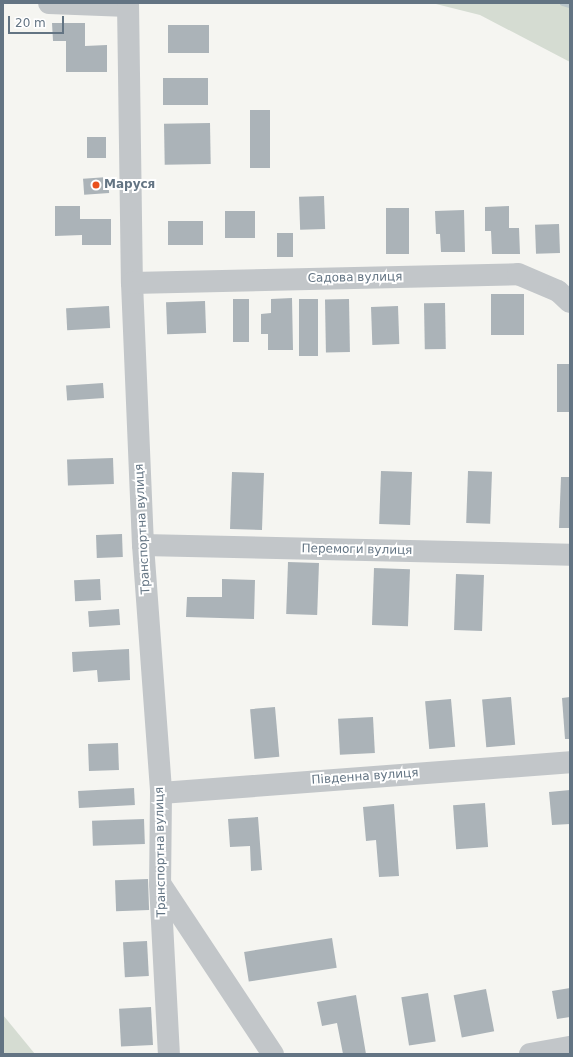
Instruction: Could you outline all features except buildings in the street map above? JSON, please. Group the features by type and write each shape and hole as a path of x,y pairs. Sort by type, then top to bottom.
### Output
{"street":[{"path":"49,3 128,5"},
{"name":"Транспортна вулиця","path":"128,5 132,283 143,545 161,793 160,884 169,1054"},
{"name":"Садова вулиця","path":"132,283 518,274 558,291 570,302"},
{"name":"Перемоги вулиця","path":"143,545 570,556"},
{"name":"Південна вулиця","path":"161,793 570,762"},
{"path":"160,884 273,1054"},
{"path":"530,1054 570,1047"}],"shaded area":[{"path":"432,3 570,3 570,62 480,15"},
{"path":"3,1015 35,1054 3,1054"}],"waterway":[{"path":"563,3 570,5"}],"place":[{"name":"Маруся","path":"96,185"}]}
